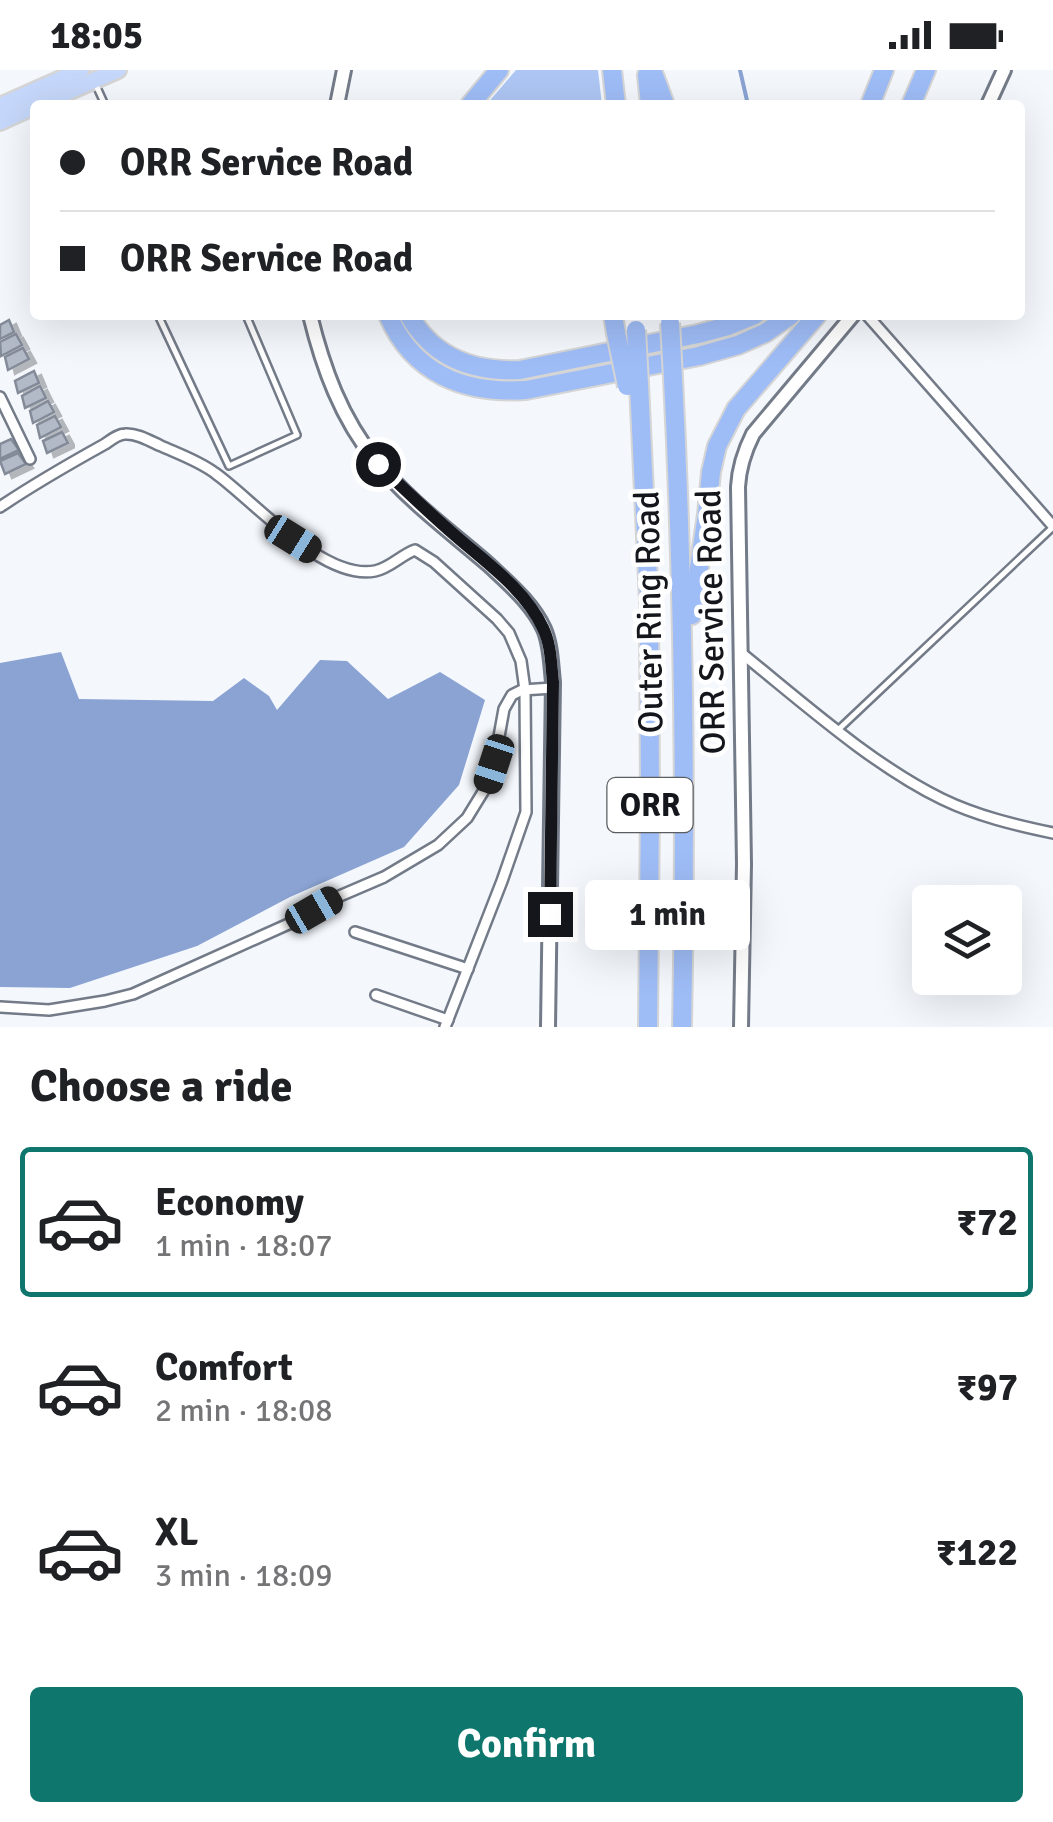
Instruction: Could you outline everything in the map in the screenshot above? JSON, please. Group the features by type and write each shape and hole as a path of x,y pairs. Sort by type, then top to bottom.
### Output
{"highway":[{"path":"474,100 499,70"},
{"path":"612,70 615,100"},
{"path":"649,70 650,100"},
{"path":"649,70 663,100"},
{"path":"872,100 884,70"},
{"path":"913,100 926,70"},
{"path":"391,320 413,355 442,376 482,390 505,391 699,356 738,345 783,320"},
{"path":"412,320 434,348 450,358 465,365 500,371 698,334 743,320"},
{"name":"Outer Ring Road","path":"669,320 680,499 684,664 682,1027"},
{"path":"684,664 710,472 717,446 752,389 813,320"},
{"name":"Outer Ring Road","path":"636,322 633,385 641,420 649,601 648,1027"},
{"path":"615,324 633,385"}],"main road":[{"path":"0,106 76,74 118,70"},
{"path":"338,100 344,70"},
{"path":"990,100 1004,70"},
{"path":"44,100 76,74"},
{"path":"0,122 30,109"},
{"path":"311,320 335,394 354,432 378,464 512,586 544,630 553,688 548,1027"},
{"name":"ORR Service Road","path":"741,1027 744,864 739,468 754,434 849,320"}],"street":[{"path":"871,320 1053,527"},
{"path":"0,397 30,459"},
{"path":"0,507 120,434 128,433 200,463 270,522 333,562 374,571 415,550 434,562 509,633 521,661 525,690 526,812 502,881 447,1024 376,996"},
{"path":"740,652 838,730 942,799 1004,823 1053,833"},
{"path":"0,1007 49,1010 134,994 384,877 438,845 476,804 494,764 504,708 512,695 553,688"},
{"path":"355,932 468,968"}],"lane":[{"path":"76,74 100,100"},
{"path":"160,320 229,466 297,435 248,320"},
{"path":"838,730 1053,527"}],"shaded area":[{"path":"516,70 598,70 601,100 490,100"},
{"path":"61,652 79,699 213,701 244,678 269,696 277,710 320,660 347,661 388,699 440,672 485,700 459,785 404,847 290,897 197,946 70,988 0,987 0,663"}],"building":[{"path":"9,320 14,332 0,339 0,325"},
{"path":"16,334 22,345 1,356 0,342"},
{"path":"23,348 29,359 8,370 5,357"},
{"path":"34,371 39,383 18,393 15,381"},
{"path":"40,386 46,398 25,408 22,396"},
{"path":"48,401 54,412 33,423 30,411"},
{"path":"55,416 61,427 40,438 37,425"},
{"path":"62,432 68,443 47,453 43,441"},
{"path":"11,439 19,450 0,459 0,444"},
{"path":"18,453 26,464 5,474 0,461"}],"waterway":[{"path":"740,70 747,100"}],"route":[{"path":"378,464 512,586 544,630 553,682 550,914"}]}
